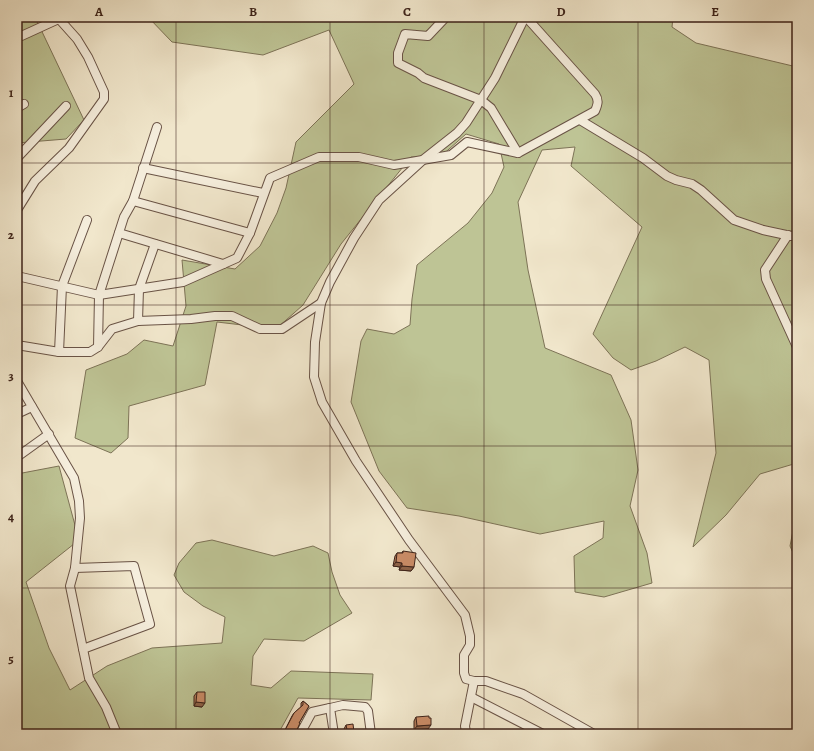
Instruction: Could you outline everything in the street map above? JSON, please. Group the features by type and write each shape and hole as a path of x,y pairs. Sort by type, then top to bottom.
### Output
{"street":[{"path":"446,17 428,36 405,34 398,53 398,63 418,73 424,78 481,100 491,108 518,153"},
{"path":"17,276 99,295 183,282 237,258 250,233 263,193 270,178 319,157 359,157 394,165 424,159 451,155 467,142 518,153 580,120 595,111 598,105 598,98 595,94 526,17 495,78 466,123 457,133 424,159 379,200 354,238 330,282 322,303 315,342 314,377 322,402 360,468 409,540 465,615 470,636 470,645 464,655 464,673 466,679 486,681 523,694 594,734"},
{"path":"17,38 62,19 88,57 104,92 104,99 69,148 35,181 17,210"},
{"path":"17,158 66,106"},
{"path":"580,120 643,158 667,176 692,184 701,190 734,220 763,230 797,236"},
{"path":"98,347 99,295 124,217 133,200 156,128"},
{"path":"143,168 263,193"},
{"path":"133,200 250,233"},
{"path":"59,352 62,286 87,220"},
{"path":"119,233 223,264"},
{"path":"788,235 765,270 766,279 797,347"},
{"path":"138,321 139,289 154,244"},
{"path":"17,345 59,352 90,352 98,347 112,330 138,321 232,316 260,329 282,329 322,303"},
{"path":"17,381 74,478 79,501 80,518 75,568 70,586 89,678 106,708 117,734"},
{"path":"17,414 32,407"},
{"path":"17,457 49,434"},
{"path":"75,568 134,566 150,624 83,649"},
{"path":"466,734 464,726 474,681"},
{"path":"471,697 543,734"},
{"path":"300,734 312,712 343,705 365,707 368,711 371,734"},
{"path":"330,708 334,734"}],"green space":[{"path":"35,17 84,120 66,139 17,143 17,18"},
{"path":"148,17 673,17 672,27 696,43 797,67 797,463 760,474 726,515 693,547 716,453 709,360 685,347 656,361 631,370 613,358 593,334 642,227 571,166 575,147 542,150 518,202 528,270 545,348 611,375 631,420 638,470 630,506 647,553 652,583 604,597 575,592 574,556 603,538 604,521 540,534 459,516 407,508 379,471 351,402 361,341 367,329 394,334 410,325 417,265 468,223 492,193 504,167 499,144 466,134 440,157 411,157 341,244 303,305 276,329 217,322 205,385 129,406 128,438 111,453 75,438 86,370 127,354 144,340 173,346 186,306 182,260 235,269 260,246 277,213 286,188 296,142 354,84 329,30 263,55 172,42"},
{"path":"59,466 79,540 26,582 49,648 70,690 107,666 152,648 222,643 225,617 203,606 184,592 174,575 179,563 196,543 212,540 274,556 313,546 328,553 332,572 340,595 352,613 304,641 264,639 253,656 251,685 271,688 291,671 373,674 371,700 298,698 278,734 17,734 17,474"},
{"path":"797,510 797,562 790,546"}],"building":[{"path":"403,551 416,553 414,567 402,566 402,563 396,562 397,553 403,553"},
{"path":"197,692 205,692 205,703 196,702"},
{"path":"303,701 309,706 299,723 295,734 290,732 288,734 283,734 294,713 303,705"},
{"path":"429,716 429,718 431,718 431,725 417,726 416,717"},
{"path":"353,724 354,732 348,734 346,725"}]}
